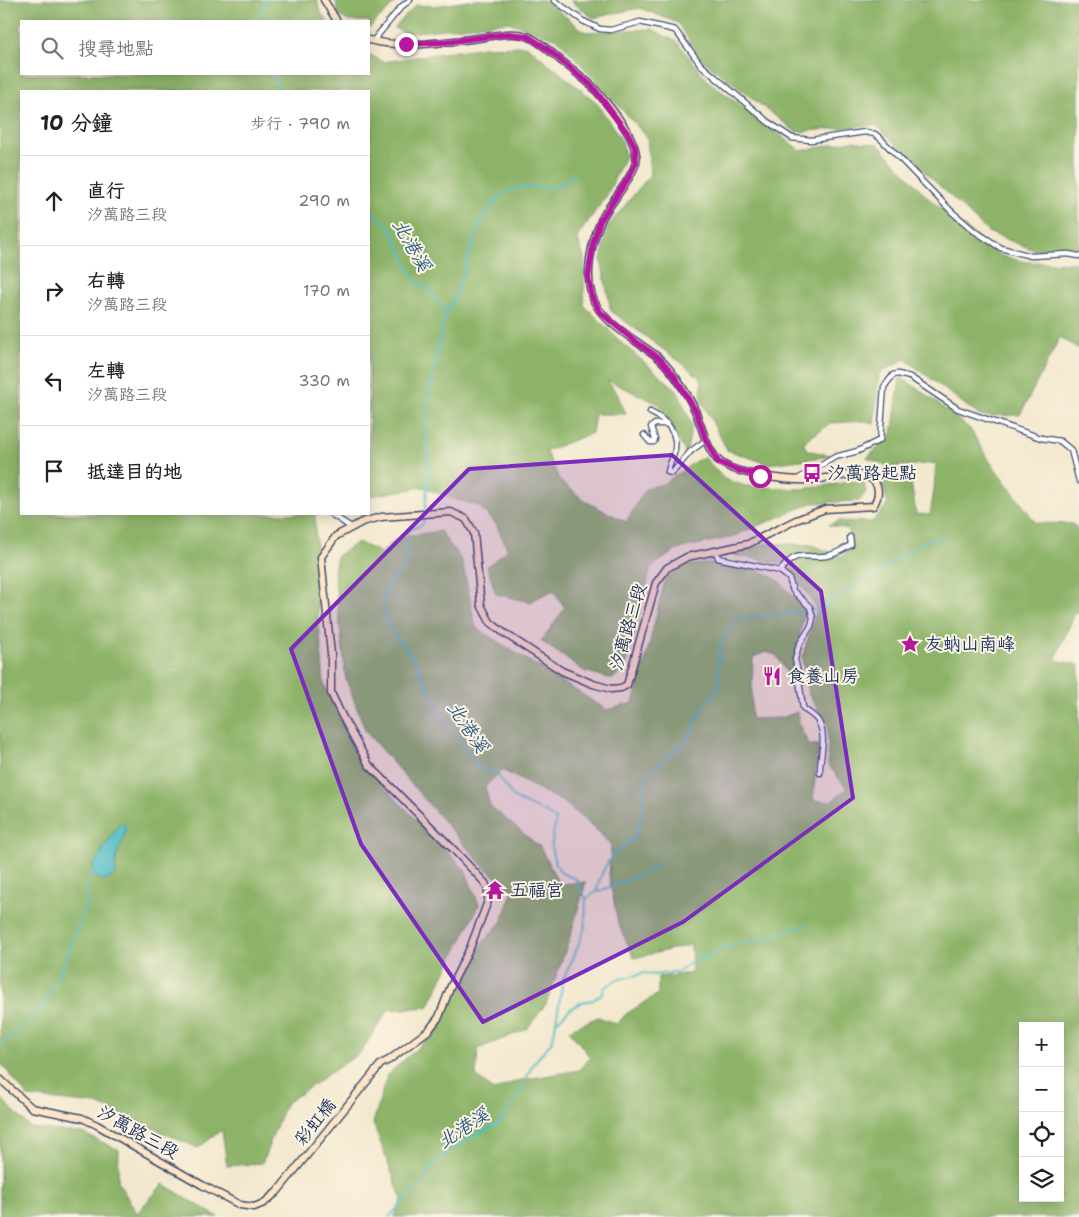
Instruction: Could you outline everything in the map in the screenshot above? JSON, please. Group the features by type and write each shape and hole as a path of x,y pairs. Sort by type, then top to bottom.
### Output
{"street":[{"path":"324,0 336,20"},
{"path":"371,40 401,7 410,0"},
{"path":"554,0 583,21 600,28 612,30 640,22 675,30 701,65 768,122 792,138 812,140 854,133 865,132 875,134 882,138 952,212 972,230 1001,248 1031,256 1068,254 1079,256"},
{"name":"汐萬路三段","path":"350,527 381,517 432,513 451,512 466,519 474,533 481,605 490,622 562,671 592,684 611,689 627,685 656,583 667,568 687,557 748,544 825,508 873,506 879,496 879,489 874,480 863,475 811,480 760,476 737,470 718,462 706,440 696,412 675,377 660,359 600,312 592,297 588,278 593,244 600,221 629,177 636,162 635,147 628,134 592,86 546,48 527,36 508,34 445,42 406,44 371,40"},
{"path":"798,479 835,456 858,451 880,440 884,387 892,374 898,374 910,377 958,409 1041,438 1060,440 1071,450 1079,481"},
{"path":"650,412 663,418 673,430 676,448 668,472 672,473 677,469 691,451 706,440"},
{"path":"644,435 650,442 654,442 655,439 651,427 655,424 668,424"},
{"path":"332,515 350,527"},
{"name":"彩虹橋","path":"264,1203 287,1181 381,1064 429,1030 439,1017 488,901 488,890 485,883 369,765 331,693 330,654 321,557 336,536 350,527"},
{"path":"780,571 788,560 794,557 825,556 836,553 851,545 850,537"},
{"path":"716,550 718,558 780,571 788,578 794,591 810,608 813,618 811,626 799,645 795,659 803,708 818,721 824,739 820,773"},
{"name":"汐萬路三段","path":"0,1079 32,1108 82,1118 97,1124 240,1205 254,1206 264,1203"}],"highlighted area":[{"path":"672,455 821,591 853,798 683,922 483,1022 361,844 291,649 469,469"}],"green space":[{"path":"0,0 317,0 320,12 327,20 20,20 20,75 370,75 370,55 383,62 484,47 527,46 596,102 622,141 625,156 607,195 577,237 584,258 584,305 624,345 677,390 692,425 686,454 659,404 607,380 617,393 626,414 595,414 592,433 546,451 560,481 585,501 626,522 646,488 663,484 704,457 724,479 745,486 802,489 863,480 866,492 859,501 812,503 732,537 678,549 651,567 627,663 613,679 584,671 541,641 565,608 553,590 530,602 496,594 487,566 508,550 496,524 479,506 423,487 370,496 370,90 20,90 20,515 315,515 318,612 324,684 358,760 465,870 479,905 428,1007 388,1010 361,1052 285,1104 262,1163 227,1166 222,1130 198,1148 97,1104 28,1097 0,1062"},
{"path":"336,0 398,0 370,27 370,20 346,20 338,15"},
{"path":"475,0 545,0 585,32 652,29 677,42 708,81 801,151 851,141 878,144 928,198 1001,256 1026,262 1079,263 1079,349 1060,337 1020,415 980,416 905,359 879,374 874,424 865,421 830,423 803,443 807,450 833,456 768,464 727,450 701,400 702,380 611,311 601,260 608,226 650,175 647,137 558,39 508,22 407,33 394,28 416,5 435,6"},
{"path":"570,0 1079,0 1079,248 1070,246 1034,250 988,232 876,125 796,132 701,59 678,23 640,8 593,18"},
{"path":"900,378 919,389 970,429 991,463 1036,523 1073,524 1079,531 1079,613 1075,613 1055,660 1079,665 1079,1217 394,1217 402,1200 373,1123 387,1075 439,1029 474,953 501,922 513,890 482,865 366,732 346,679 334,572 337,556 358,542 381,553 399,537 440,531 462,561 476,628 607,710 633,703 665,579 682,566 710,563 758,570 778,580 805,609 791,679 776,655 766,652 753,657 751,719 781,718 797,712 800,727 809,745 818,745 813,800 831,802 847,788 828,765 828,726 809,695 802,658 817,609 789,565 733,555 767,543 811,545 843,557 849,546 849,529 829,525 839,521 872,522 888,504 881,476 911,482 916,514 930,515 936,463 890,467 867,458 892,434","holes":["502,770 565,803 599,832 611,846 609,876 618,923 634,958 691,945 692,973 658,977 658,994 626,1014 617,1024 598,1017 569,1030 590,1057 579,1070 516,1081 494,1091 476,1076 478,1049 527,1029 546,1004 570,937 586,882 559,884 540,847 490,806 485,787"]},
{"path":"0,1097 31,1128 82,1133 119,1150 118,1182 137,1213 163,1184 218,1217 0,1217"}],"water":[{"path":"119,824 124,824 126,827 117,855 116,874 108,879 98,879 93,875 93,866"}],"waterway":[{"name":"北港溪","path":"260,20 261,11 266,0"},
{"name":"北港溪","path":"272,75 279,90"},
{"path":"446,313 457,292 477,232 492,205 502,195 514,189 523,187 553,187 560,185 575,173"},
{"name":"北港溪","path":"370,210 390,227 415,282 429,289 446,313 430,389 426,429 429,467 425,512"},
{"name":"北港溪","path":"389,1217 426,1178 431,1165 468,1139 498,1124 517,1098 533,1064 553,1040 563,980 585,927 586,899 576,879 561,873 552,853 556,820 548,814 514,798 494,772 479,769 438,709 415,660 390,630 383,611 384,598 391,581 405,567 408,531 423,524 424,516"},
{"path":"586,899 596,892 608,862 636,833 642,809 645,777 688,739 701,711 718,689 719,653 722,640 736,620 820,609 926,541 945,536"},
{"path":"597,892 638,876 661,863"},
{"path":"89,879 93,872"},
{"path":"0,1044 40,1012 63,966 87,904 89,897 87,885"},
{"path":"558,1021 571,1008 582,1002 593,1000 603,993 604,988 616,980 644,973 655,975 680,971 687,965 729,946 770,938 806,925"}],"place":[{"name":"汐萬路起點","path":"812,473"},
{"name":"友蚋山南峰","path":"910,644"},
{"name":"食養山房","path":"772,676"},
{"name":"五福宮","path":"495,890"}],"route":[{"path":"406,44 445,42 508,34 527,36 546,48 592,86 628,134 635,147 636,162 629,177 600,221 593,244 588,278 592,297 600,312 660,359 675,377 696,412 706,440 718,462 737,470 760,476"}]}
